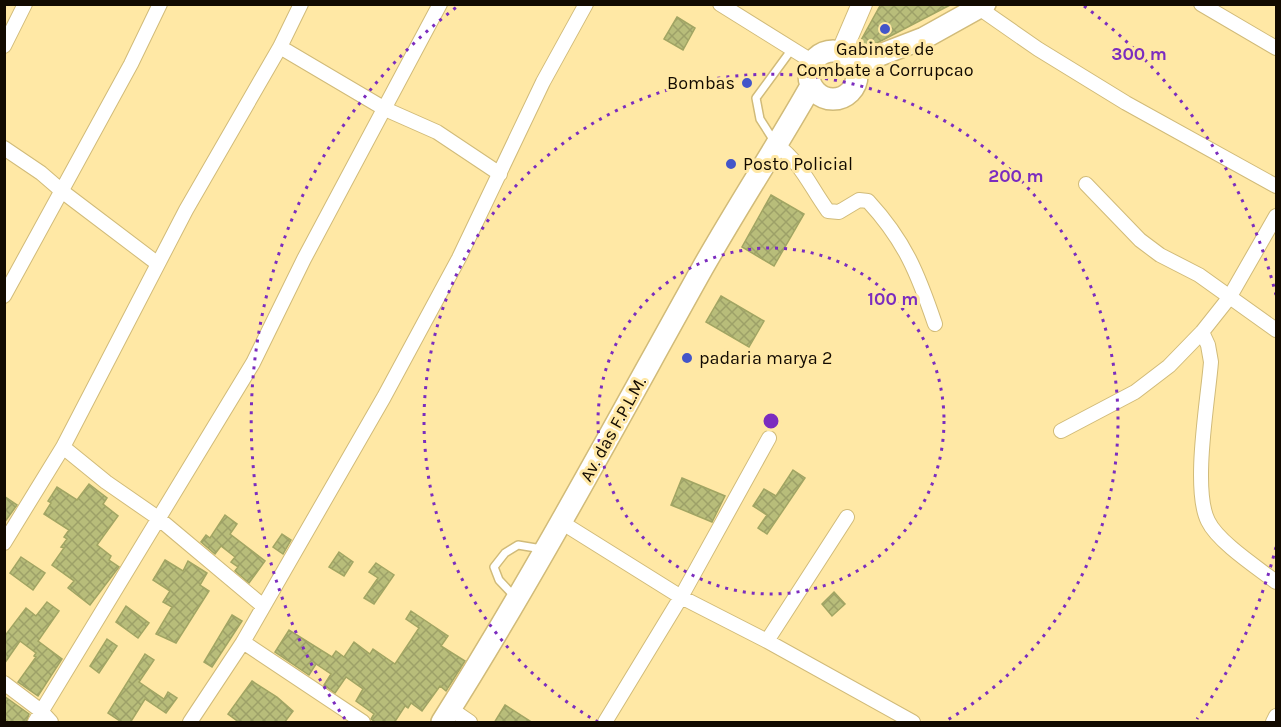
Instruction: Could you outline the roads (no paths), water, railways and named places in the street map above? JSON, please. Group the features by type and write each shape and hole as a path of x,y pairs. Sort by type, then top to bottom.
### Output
{"main road":[{"path":"862,4 848,59 856,77 852,89 843,97 832,99 819,95 811,86 809,74 813,62 818,57 829,52 848,59 924,38 982,6"},
{"name":"Av. das F.P.L.M.","path":"447,716 561,522 704,266 811,86"},
{"name":"Av. das F.P.L.M.","path":"780,140 832,99"}],"street":[{"path":"4,46 25,4"},
{"path":"4,296 63,192 160,4"},
{"path":"4,543 63,447 217,153 280,47 301,4"},
{"path":"38,717 253,363 304,259 440,4"},
{"path":"190,723 243,642 384,397 459,258 543,82 586,4"},
{"path":"720,4 813,62"},
{"path":"1201,4 1276,48"},
{"path":"982,6 1038,49 1126,103 1276,186"},
{"path":"280,47 385,109 437,132 500,174"},
{"path":"780,140 803,170 828,211 839,212 859,200 868,201 881,216 904,248 921,282 935,324"},
{"path":"4,148 42,173 63,192 158,264"},
{"path":"1086,184 1140,240 1160,255 1199,275 1276,330"},
{"path":"1061,431 1135,392 1169,366 1202,332 1229,298 1276,216"},
{"path":"1202,332 1208,345 1211,362 1201,474 1202,500 1208,522 1223,540 1276,582"},
{"path":"605,723 681,597 769,438"},
{"path":"63,447 106,482 158,518 263,606"},
{"path":"767,641 847,517"},
{"path":"561,522 681,597 767,641 913,723"},
{"path":"243,642 363,723"},
{"path":"4,683 38,717 51,723"},
{"path":"447,716 470,723"},
{"path":"1273,723 1276,716"}],"lane":[{"path":"780,140 767,134 760,119 756,98 792,49"},
{"path":"516,598 499,580 494,567 505,553 518,545 544,550"}],"place":[{"name":"Gabinete de Combate a Corrupcao","path":"885,29"},
{"name":"Bombas","path":"747,83"},
{"name":"Posto Policial","path":"731,164"},
{"name":"padaria marya 2","path":"687,358"}]}
